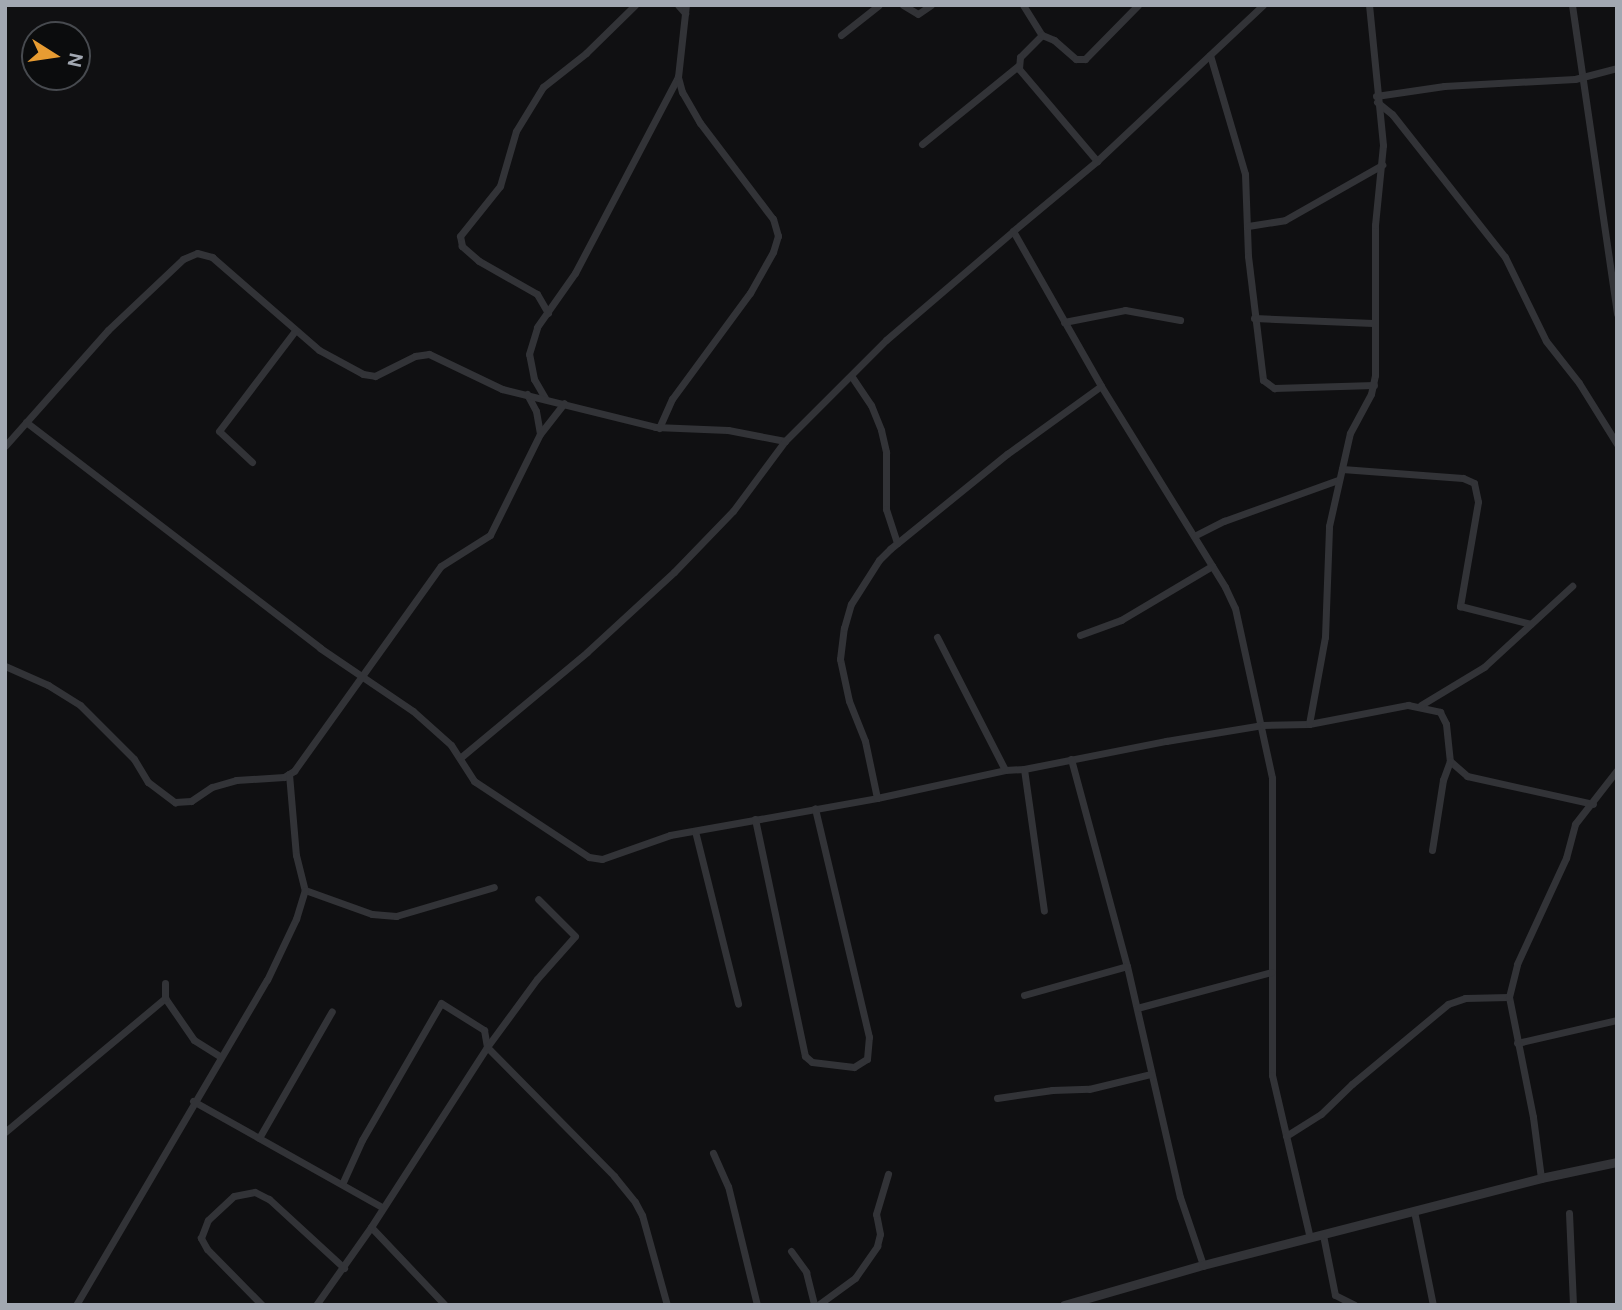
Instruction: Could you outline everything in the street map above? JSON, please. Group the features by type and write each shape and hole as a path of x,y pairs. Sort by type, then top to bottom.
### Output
{"street":[{"path":"548,313 537,295 480,261 462,246 460,236 499,186 516,131 543,87 586,53 635,5"},
{"path":"545,398 534,379 529,354 537,327 563,293 587,252 678,77 685,9 678,5"},
{"path":"841,35 879,5"},
{"path":"903,5 918,15 931,5"},
{"path":"1023,5 1042,35 1054,40 1072,57 1081,61 1138,5"},
{"path":"460,758 587,652 710,537 785,441 940,291 1097,161 1263,5"},
{"path":"1309,724 1325,637 1329,526 1353,426 1374,385 1375,225 1382,165 1369,5"},
{"path":"1572,5 1617,314"},
{"path":"922,144 1018,66 1020,57 1042,35"},
{"path":"1210,55 1245,174 1248,256 1254,318 1259,368 1266,385 1274,388 1374,385"},
{"path":"1018,66 1026,81 1097,161"},
{"path":"1376,99 1444,86 1582,78 1617,68"},
{"path":"659,428 672,399 750,293 773,252 778,236 773,219 689,106 678,77"},
{"path":"1376,99 1392,114 1505,257 1546,341 1579,383 1617,444"},
{"path":"1248,226 1285,220 1382,165"},
{"path":"1013,231 1101,386 1194,536 1235,608 1263,726 1272,778 1272,1076 1310,1238"},
{"path":"5,446 108,330 191,255 202,253 212,257 319,350 363,374 375,376 415,356 429,354 478,379 659,428 718,429 785,441"},
{"path":"1064,322 1125,310 1180,320"},
{"path":"1254,318 1373,323"},
{"path":"252,462 219,431 295,331"},
{"path":"852,377 871,405 881,430 886,452 886,509 897,543"},
{"path":"877,798 865,741 849,701 840,659 851,604 879,560 897,543 1007,454 1101,386"},
{"path":"527,394 536,411 540,434"},
{"path":"5,666 48,685 80,705 134,759 148,782 175,802 191,801 212,787 236,780 276,779 289,774 441,566 491,535 540,434 564,403"},
{"path":"26,422 362,677 413,710 451,745 474,781 589,857 602,859 656,839 877,798 1005,770 1024,769 1263,726 1309,724 1421,705 1484,667 1572,586"},
{"path":"1342,469 1463,478 1474,483 1478,502 1460,607 1531,624"},
{"path":"1194,536 1224,521 1338,480"},
{"path":"1080,635 1121,620 1212,566"},
{"path":"937,637 1005,770"},
{"path":"1421,705 1444,716 1450,761 1443,780 1432,850"},
{"path":"1071,759 1137,1007 1180,1197 1203,1265"},
{"path":"1450,761 1460,772 1476,780 1593,804"},
{"path":"1024,769 1044,911"},
{"path":"1541,1178 1534,1117 1509,997 1517,964 1566,858 1575,824 1617,770"},
{"path":"76,1305 193,1101 267,980 296,919 305,890 296,855 289,774"},
{"path":"755,819 805,1056 812,1062 859,1066 867,1059 869,1037 815,808"},
{"path":"695,831 738,1004"},
{"path":"305,890 372,914 396,916 495,887"},
{"path":"316,1305 344,1268 487,1047 537,979 575,936 538,898"},
{"path":"1024,995 1126,966"},
{"path":"1137,1007 1271,972"},
{"path":"165,983 165,998 194,1040 220,1056"},
{"path":"1286,1136 1321,1115 1352,1084 1448,1004 1465,998 1509,997"},
{"path":"5,1132 165,998"},
{"path":"343,1182 362,1140 440,1003 484,1030 487,1047 614,1176 635,1202 642,1215 667,1305"},
{"path":"259,1138 332,1011"},
{"path":"1517,1043 1617,1020"},
{"path":"997,1098 1052,1090 1089,1089 1151,1074"},
{"path":"193,1101 343,1182 382,1207"},
{"path":"713,1153 728,1186 757,1305"},
{"path":"1064,1305 1203,1265 1541,1178 1617,1162"},
{"path":"791,1251 806,1272 816,1305 855,1278 877,1246 880,1234 876,1214 888,1174"},
{"path":"262,1305 207,1249 201,1238 208,1220 234,1196 255,1192 269,1199 344,1268"},
{"path":"1414,1211 1433,1305"},
{"path":"1569,1213 1573,1305"},
{"path":"371,1227 445,1305"},
{"path":"1323,1235 1335,1295 1355,1305"}]}
